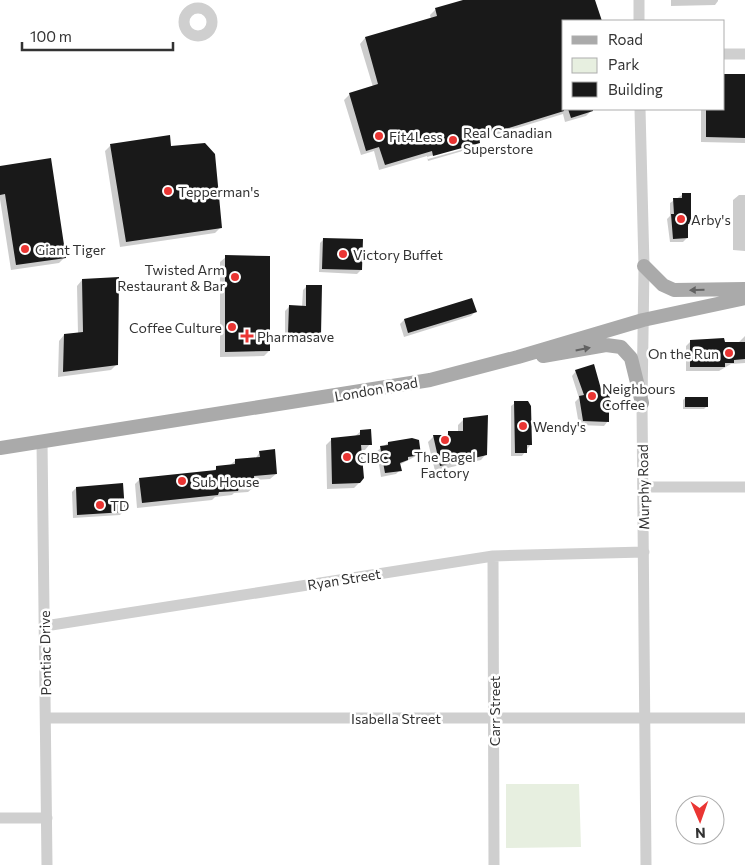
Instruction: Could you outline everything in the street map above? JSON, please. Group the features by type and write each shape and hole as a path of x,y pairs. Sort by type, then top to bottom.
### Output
{"main road":[{"path":"644,266 663,285 674,290 745,289"},
{"name":"London Road","path":"0,448 397,386 518,357 644,320 745,298"},
{"path":"518,357 551,356 606,345 618,345 631,358 642,402"}],"street":[{"path":"183,0 188,12"},
{"path":"639,0 639,20"},
{"path":"725,54 745,54"},
{"name":"Murphy Road","path":"640,110 644,266 642,402 646,865"},
{"name":"Pontiac Drive","path":"42,441 47,865"},
{"path":"643,487 745,487"},
{"name":"Ryan Street","path":"45,626 493,556 644,552"},
{"name":"Carr Street","path":"493,556 494,865"},
{"name":"Isabella Street","path":"46,718 745,718"},
{"path":"0,818 47,818"}],"green space":[{"path":"506,784 579,784 581,847 506,848"}],"building":[{"path":"463,0 595,0 602,20 562,20 562,110 564,111 479,137 480,143 433,156 432,151 385,165 379,147 366,151 349,93 378,84 365,37 437,16 435,8"},
{"path":"725,74 745,74 745,138 706,137 706,110 725,110"},
{"path":"568,110 593,110 593,111 571,118"},
{"name":"Tepperman's","path":"170,135 171,146 205,143 215,154 222,228 126,242 110,144"},
{"path":"51,158 66,258 16,265 5,194 0,195 0,166"},
{"name":"Arby's","path":"682,193 691,193 691,224 688,224 688,238 673,239 671,214 674,214 673,198 682,198"},
{"name":"Victory Buffet","path":"323,238 363,239 362,270 322,269"},
{"path":"225,255 270,256 270,351 225,352"},
{"path":"119,277 118,365 63,372 64,334 83,332 82,279"},
{"path":"306,285 322,285 321,335 288,334 289,305 306,306"},
{"path":"472,298 477,312 408,333 404,319"},
{"path":"724,338 725,342 745,342 745,359 734,360 734,363 725,363 725,367 690,367 690,340"},
{"path":"594,364 601,389 607,387 610,398 609,422 583,421 579,396 584,395 575,370"},
{"path":"685,397 708,397 708,407 685,407"},
{"name":"Wendy's","path":"514,401 528,401 531,406 532,445 527,445 527,453 515,453"},
{"path":"488,415 487,455 440,466 433,435 448,435 448,431 463,431 463,418"},
{"name":"CIBC","path":"371,429 372,445 361,445 364,478 360,483 332,484 331,438 360,435 360,430"},
{"path":"412,438 419,440 421,455 408,457 408,460 400,463 402,471 385,473 380,446 388,445 388,442"},
{"path":"275,449 277,474 254,476 255,488 239,488 238,491 219,492 218,495 142,503 139,478 216,470 216,466 235,464 235,459 260,457 259,451"},
{"name":"TD","path":"123,483 125,512 77,515 76,487"}],"place":[{"name":"Fit4Less","path":"379,136"},
{"name":"Real Canadian Superstore","path":"453,140"},
{"name":"Tepperman's","path":"168,191"},
{"name":"Arby's","path":"681,219"},
{"name":"Giant Tiger","path":"25,249"},
{"name":"Victory Buffet","path":"343,254"},
{"name":"Twisted Arm Restaurant & Bar","path":"235,277"},
{"name":"Coffee Culture","path":"232,327"},
{"name":"Pharmasave","path":"247,336"},
{"name":"On the Run","path":"729,353"},
{"name":"Neighbours Coffee","path":"592,396"},
{"name":"Wendy's","path":"523,426"},
{"name":"The Bagel Factory","path":"445,440"},
{"name":"CIBC","path":"347,457"},
{"name":"Sub House","path":"182,481"},
{"name":"TD","path":"100,505"}]}
